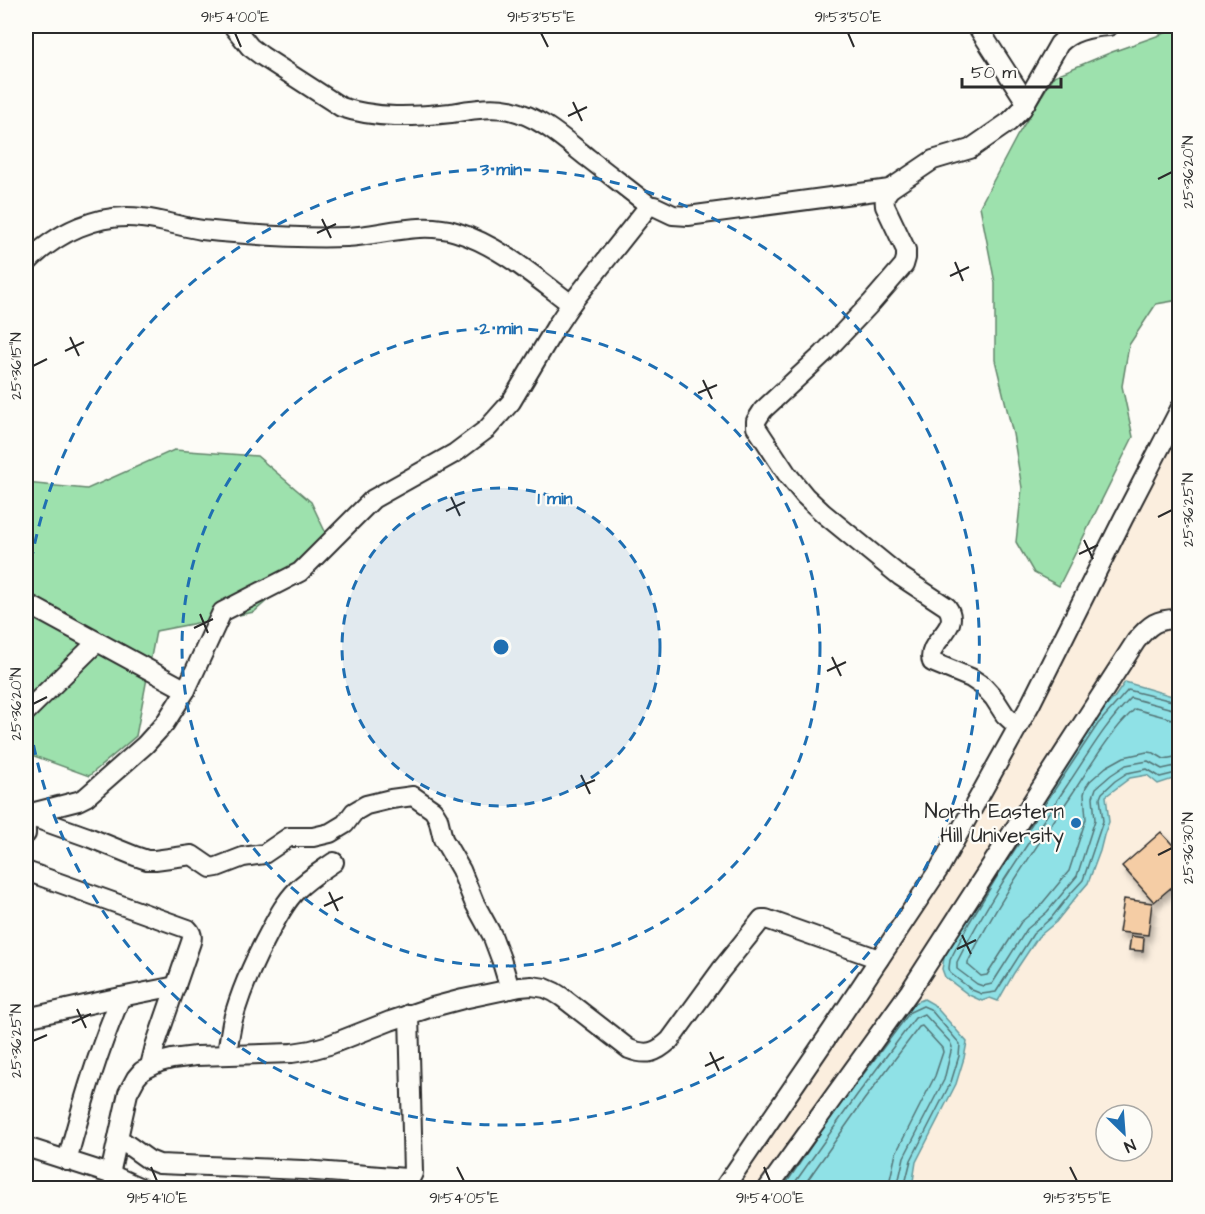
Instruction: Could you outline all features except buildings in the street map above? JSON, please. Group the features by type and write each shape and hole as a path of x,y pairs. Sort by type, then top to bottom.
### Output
{"street":[{"path":"233,26 250,47 262,56 341,107 355,112 403,117 479,108 508,110 528,115 572,145 650,206 673,214 688,216 890,189"},
{"path":"977,26 1026,102"},
{"path":"1018,727 1005,715 983,686 971,678 932,662 930,657 932,652 952,618 947,607 900,576 805,496 787,474 756,427 756,421 763,410 823,354 904,264 906,250 885,206 885,195 890,189 933,160 964,151 1010,122 1017,116 1063,40 1079,32 1109,26"},
{"path":"510,989 496,943 443,838 438,818 432,810 413,796 366,805 354,812 345,824 330,833 313,837 289,837 264,854 243,856 211,868 192,855 147,860 88,837 27,823 35,812 86,798 156,734 186,690 222,612 300,572 373,499 455,453 487,429 511,402 571,304 646,208 650,206"},
{"path":"26,264 48,244 76,228 105,219 126,216 202,230 289,237 347,237 419,227 438,228 455,231 484,243 515,262 571,304"},
{"path":"724,1188 945,860 1018,727 1179,409"},
{"path":"26,603 186,690"},
{"path":"768,1188 910,991 1136,641 1147,628 1159,620 1179,619"},
{"path":"26,712 97,642"},
{"path":"227,1055 232,1023 242,993 275,923 296,891 334,862"},
{"path":"26,871 191,932 193,937 150,1066"},
{"path":"110,1174 128,1093 136,1078 150,1066 172,1059 311,1050 409,1014 463,999 532,986 545,988 562,997 629,1049 638,1053 649,1053 660,1050 670,1040 762,919 879,959"},
{"path":"26,1018 176,986"},
{"path":"67,1161 94,1065 121,997"},
{"path":"118,1138 149,1160 159,1164 411,1177 413,1173 409,1014"},
{"path":"26,1147 110,1174 141,1188"}],"shaded area":[{"name":"North Eastern Hill University","path":"1179,426 1179,1188 731,1188 957,851 1086,614"}],"green space":[{"path":"1179,28 1179,300 1156,304 1129,345 1122,386 1133,437 1059,586 1034,573 1016,542 1022,488 1013,434 995,360 995,283 980,206 1017,136 1054,76"},
{"path":"174,450 257,456 311,502 331,544 254,612 156,631 136,736 89,776 26,753 26,483 87,489"}],"water":[{"path":"1125,682 1179,698 1179,777 1158,784 1147,775 1130,778 1106,796 1109,822 1088,883 1056,922 1038,937 998,1001 990,998 982,1001 969,995 945,977 942,969 944,958 963,920 1093,720 1114,698"},
{"path":"924,999 933,1004 967,1042 956,1084 916,1162 913,1181 909,1188 776,1188 907,1006"}],"place":[{"name":"North Eastern Hill University","path":"1076,823"}]}
